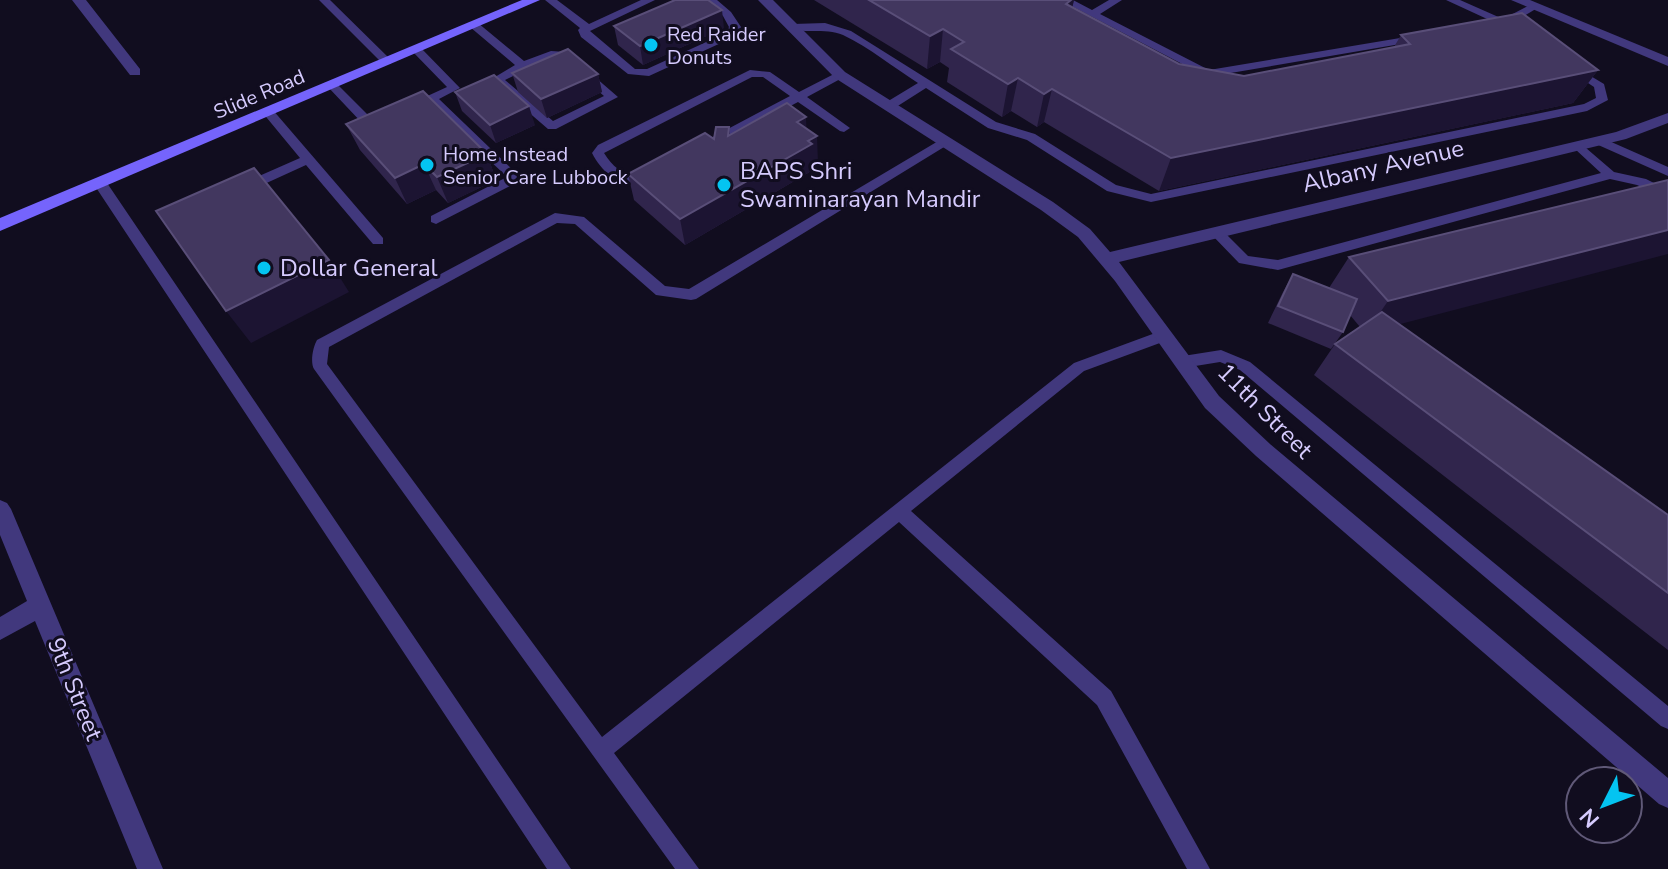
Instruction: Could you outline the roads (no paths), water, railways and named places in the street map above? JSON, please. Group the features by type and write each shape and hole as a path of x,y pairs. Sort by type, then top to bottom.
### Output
{"main road":[{"name":"Slide Road","path":"0,225 533,0"}],"street":[{"path":"79,0 135,72"},
{"name":"11th Street","path":"765,0 840,75 1047,206 1084,233 1107,259 1212,402 1263,450 1668,795"},
{"path":"1518,0 1668,62"},
{"name":"Albany Avenue","path":"1107,259 1600,141 1668,118"},
{"name":"9th Street","path":"0,509 150,869"},
{"path":"0,629 41,605"}],"lane":[{"path":"324,0 387,62"},
{"path":"550,0 588,28"},
{"path":"650,0 588,28 585,35 632,72 640,74 649,73 730,35 735,27 713,1"},
{"path":"1065,0 1207,74 1436,35"},
{"path":"1092,14 1117,0"},
{"path":"1451,0 1517,31"},
{"path":"1477,28 1505,23 1534,7"},
{"path":"474,25 523,66"},
{"path":"793,27 816,25 837,28 992,125 1031,137 1112,188 1151,198 1587,107 1602,100 1603,90 1600,86 1564,62"},
{"path":"407,110 450,91 453,84 416,49"},
{"path":"551,54 562,54 612,97 558,124 547,124 499,79 523,66 551,54"},
{"path":"667,166 632,182 601,160 598,153 602,148 750,73 766,74 844,128"},
{"path":"693,152 840,75"},
{"path":"889,106 927,83"},
{"path":"332,85 367,121 375,123 394,116"},
{"path":"432,99 511,174 511,180 505,184 436,219"},
{"path":"268,112 378,241"},
{"path":"688,869 319,365 322,344 555,218 579,220 661,291 691,295 945,141"},
{"path":"1600,141 1668,172"},
{"path":"1579,146 1610,175"},
{"path":"228,195 309,159"},
{"path":"1217,233 1244,260 1278,265 1610,175 1641,182 1668,195"},
{"path":"100,183 560,869"},
{"path":"600,751 1079,367 1163,336"},
{"path":"1183,362 1221,356 1245,366 1668,719"},
{"path":"899,511 1104,698 1199,869"}],"place":[{"name":"Red Raider Donuts","path":"651,45"},
{"name":"Home Instead Senior Care Lubbock","path":"427,165"},
{"name":"BAPS Shri Swaminarayan Mandir","path":"724,185"},
{"name":"Dollar General","path":"264,268"}]}
